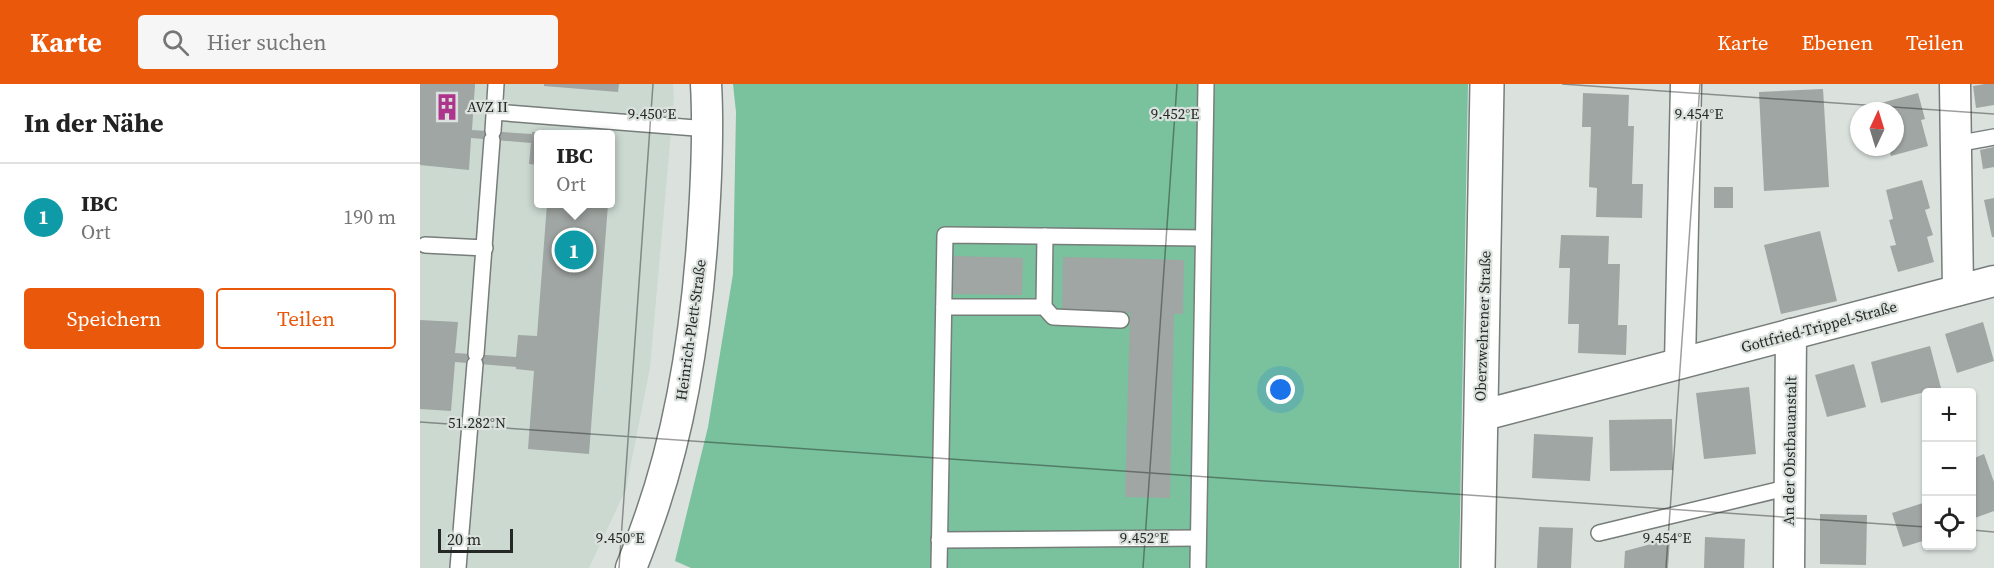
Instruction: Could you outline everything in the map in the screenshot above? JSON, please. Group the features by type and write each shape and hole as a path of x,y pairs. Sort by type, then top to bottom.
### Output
{"main road":[{"name":"Oberzwehrener Straße","path":"1478,568 1487,84"}],"street":[{"name":"Heinrich-Plett-Straße","path":"638,565 663,479 684,394 698,297 708,129 706,84"},
{"path":"1680,363 1686,84"},
{"path":"1955,84 1958,290"},
{"name":"Gottfried-Trippel-Straße","path":"1480,416 1994,281"},
{"name":"An der Obstbauanstalt","path":"1789,568 1791,334"}],"lane":[{"path":"458,568 496,84"},
{"path":"1198,568 1206,84"},
{"path":"494,112 708,129"},
{"path":"1956,144 1994,137"},
{"path":"939,568 945,235 1203,238"},
{"path":"1045,236 1044,307 1053,317 1121,320"},
{"path":"425,245 484,248"},
{"path":"944,307 1044,307"},
{"path":"1599,533 1790,487"},
{"path":"939,540 1198,538"}],"shaded area":[{"path":"420,84 673,84 674,98 650,368 626,489 589,568 420,568"}],"green space":[{"path":"733,84 1468,84 1459,568 691,568 675,561 708,427 733,274 736,112"}],"building":[{"name":"AVZ II","path":"420,84 475,84 472,130 532,134 534,132 534,165 529,164 531,143 471,138 469,170 420,165"},
{"path":"544,84 619,84 618,92 544,86"},
{"path":"1994,84 1994,105 1976,108 1973,86"},
{"path":"1823,89 1829,187 1764,191 1759,92"},
{"path":"1583,93 1629,95 1628,126 1634,126 1632,184 1643,184 1642,218 1596,217 1597,188 1589,187 1591,127 1582,127"},
{"path":"1918,93 1925,119 1921,120 1928,146 1904,152 1904,102 1885,102"},
{"path":"1994,147 1994,167 1983,169 1980,150"},
{"path":"1922,180 1930,208 1925,210 1933,235 1927,237 1934,262 1898,272 1890,246 1896,245 1889,220 1893,219 1886,190"},
{"path":"1714,187 1733,187 1733,208 1714,208"},
{"path":"1994,198 1994,237 1992,237 1984,200"},
{"path":"547,208 608,208 589,454 528,449 534,371 516,369 516,367 455,362 451,411 420,409 420,320 458,322 455,353 516,357 518,335 537,336"},
{"path":"1820,231 1837,301 1781,314 1764,245"},
{"path":"1561,235 1609,236 1608,264 1620,264 1618,325 1627,325 1626,355 1578,353 1579,324 1568,324 1570,268 1559,268"},
{"path":"954,256 1023,258 1022,295 953,294"},
{"path":"1063,257 1184,260 1183,314 1174,314 1170,498 1125,497 1130,313 1062,312"},
{"path":"1983,322 1994,361 1957,373 1945,334"},
{"path":"1930,346 1941,388 1922,388 1922,393 1881,403 1871,362"},
{"path":"1854,364 1866,407 1827,417 1815,375"},
{"path":"1749,387 1756,454 1704,459 1696,393"},
{"path":"1672,419 1673,470 1610,471 1609,420"},
{"path":"1534,434 1593,437 1590,481 1532,478"},
{"path":"1984,454 1994,482 1994,511 1976,518 1976,496 1976,457"},
{"path":"1922,503 1922,541 1903,547 1892,513"},
{"path":"1820,514 1867,515 1866,565 1820,564"},
{"path":"1539,527 1573,528 1571,568 1537,568"},
{"path":"1705,537 1745,539 1744,568 1704,568"},
{"path":"1670,539 1668,568 1624,568 1625,551"}],"place":[{"name":"AVZ II","path":"447,107"},
{"name":"IBC","path":"574,250"}]}
